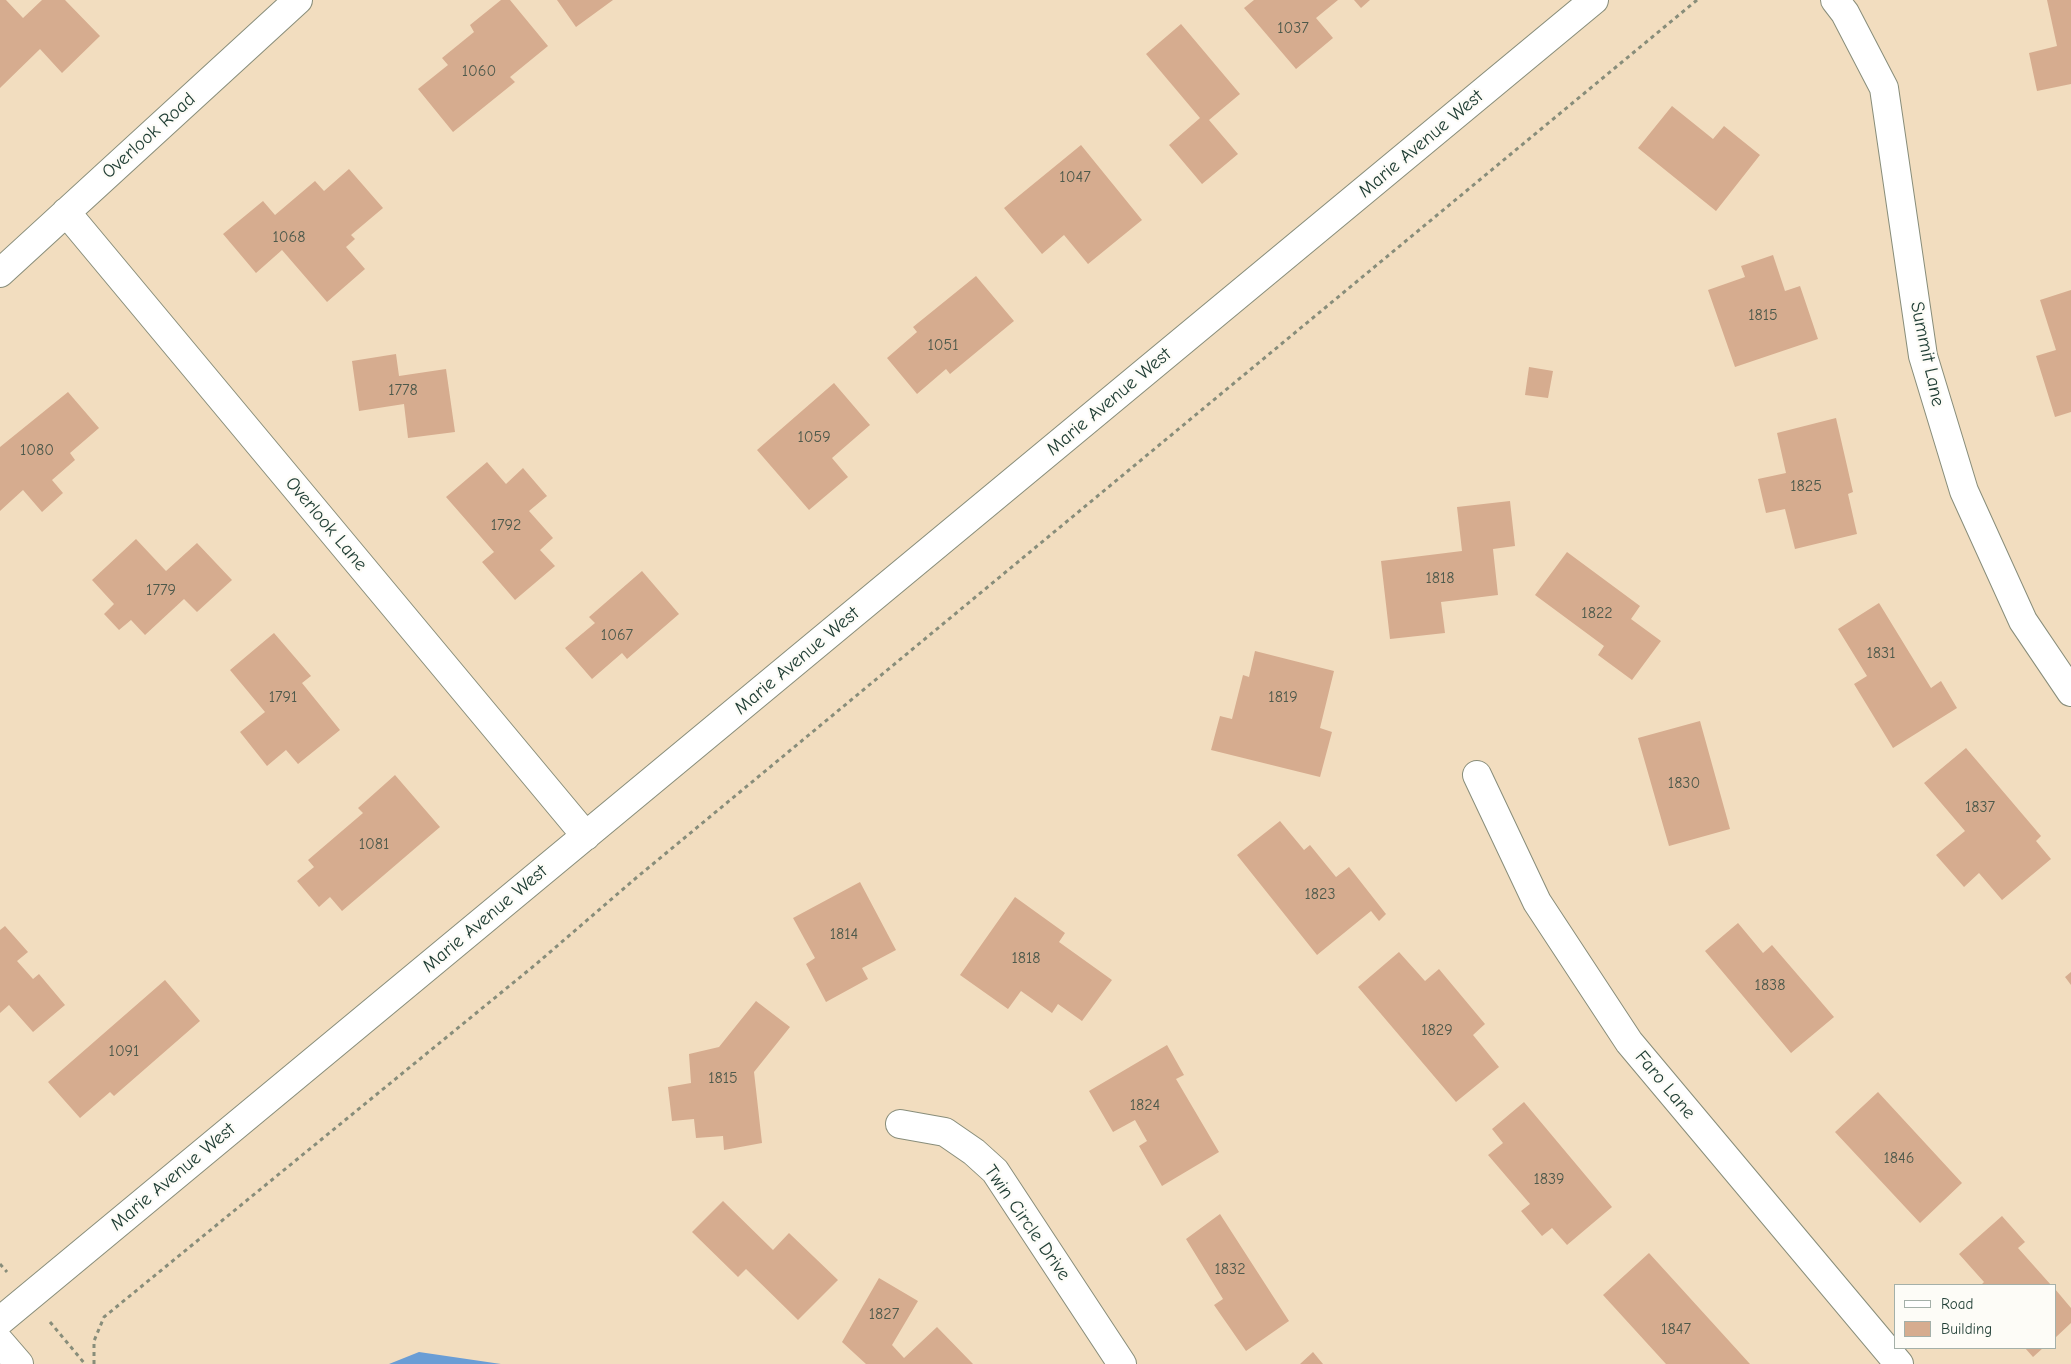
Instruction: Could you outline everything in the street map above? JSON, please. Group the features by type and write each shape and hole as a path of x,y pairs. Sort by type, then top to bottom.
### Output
{"street":[{"name":"Overlook Road","path":"0,273 298,0"},
{"name":"Marie Avenue West","path":"0,1320 1594,0"},
{"name":"Summit Lane","path":"1835,0 1845,13 1884,88 1923,356 1964,491 2023,621 2071,692"},
{"name":"Overlook Lane","path":"66,212 586,836"},
{"name":"Faro Lane","path":"1477,776 1537,902 1630,1042 1898,1364"},
{"name":"Twin Circle Drive","path":"900,1124 945,1132 974,1152 995,1171 1122,1364"},
{"path":"0,1342 19,1364"}],"path":[{"path":"94,1364 94,1341 104,1317 535,966 644,872 1697,0"}],"water":[{"path":"419,1352 501,1364 389,1364"}],"building":[{"path":"0,0 6,0 23,18 42,0 65,0 100,36 62,73 40,49 0,88"},
{"path":"501,0 510,0 548,46 510,77 515,82 453,132 418,89 448,65 442,58 474,32 470,25"},
{"path":"557,0 613,0 576,27"},
{"path":"1254,0 1338,0 1316,18 1333,38 1296,69 1244,8"},
{"path":"1354,0 1370,0 1361,8"},
{"path":"2047,0 2071,0 2071,84 2037,91 2029,53 2057,46"},
{"path":"1181,24 1240,94 1209,120 1238,154 1202,184 1169,145 1200,118 1146,54"},
{"path":"1672,106 1713,139 1724,126 1760,155 1716,211 1638,148"},
{"path":"1081,145 1142,220 1088,264 1064,235 1042,254 1004,208"},
{"path":"349,169 383,208 351,235 355,239 346,247 365,269 327,302 282,250 256,273 223,234 263,201 275,215 315,181 324,191"},
{"path":"1773,255 1785,291 1800,286 1818,339 1735,367 1708,290 1745,277 1741,266"},
{"path":"976,276 1014,321 950,374 946,369 917,394 887,358 917,332 913,327"},
{"path":"2071,290 2071,412 2055,417 2036,356 2056,350 2040,300"},
{"path":"396,354 399,376 446,369 455,432 408,438 404,404 359,411 352,361"},
{"path":"1529,367 1553,371 1548,398 1525,395"},
{"path":"834,383 870,425 832,458 848,477 809,510 757,450"},
{"path":"68,392 99,428 70,453 75,460 52,480 63,493 42,512 23,490 0,511 0,447"},
{"path":"1836,418 1853,492 1848,494 1857,534 1795,549 1785,509 1766,513 1758,479 1786,473 1777,433"},
{"path":"487,462 506,484 523,468 547,496 529,511 553,538 540,550 555,566 515,600 482,562 494,552 446,497"},
{"path":"1510,501 1515,546 1493,549 1498,595 1441,602 1445,633 1390,639 1381,561 1462,551 1457,507"},
{"path":"136,539 166,571 197,543 232,580 197,612 184,599 145,635 131,620 119,630 104,614 114,604 92,580"},
{"path":"1567,552 1640,606 1631,619 1661,641 1632,680 1598,655 1604,646 1535,595"},
{"path":"642,571 679,614 627,659 622,653 592,679 565,648 595,623 589,617"},
{"path":"1879,603 1931,688 1941,681 1957,708 1893,748 1854,684 1867,676 1838,629"},
{"path":"274,633 311,676 302,683 340,730 298,764 286,750 267,766 240,732 265,712 230,670"},
{"path":"1255,651 1334,671 1320,728 1332,732 1320,777 1211,750 1220,716 1232,719 1243,675 1249,677"},
{"path":"1700,721 1730,829 1669,846 1638,738"},
{"path":"1966,748 2041,836 2036,841 2051,859 2002,900 1979,873 1964,887 1936,855 1965,831 1924,783"},
{"path":"395,775 440,827 342,911 330,897 319,907 297,881 314,867 308,860 363,813 358,808"},
{"path":"1280,821 1304,850 1310,845 1336,877 1349,867 1386,914 1379,921 1371,911 1317,955 1237,855"},
{"path":"860,882 896,950 862,968 868,979 826,1002 806,964 815,958 793,918"},
{"path":"1015,897 1065,933 1059,942 1112,980 1082,1021 1058,1004 1052,1013 1021,991 1008,1009 960,975"},
{"path":"1738,923 1763,953 1772,945 1834,1017 1791,1053 1705,951"},
{"path":"5,926 28,952 17,961 33,979 39,974 65,1005 33,1032 9,1005 0,1013 0,930"},
{"path":"1399,952 1425,981 1439,969 1485,1024 1473,1035 1499,1067 1456,1102 1358,987"},
{"path":"2071,972 2071,985 2065,977"},
{"path":"165,980 200,1021 114,1096 110,1092 80,1118 48,1082"},
{"path":"756,1001 790,1027 754,1072 762,1143 724,1150 723,1136 696,1138 694,1119 672,1121 668,1087 691,1083 689,1054 719,1047"},
{"path":"1167,1045 1184,1075 1176,1079 1219,1152 1162,1186 1139,1146 1147,1141 1135,1120 1113,1132 1089,1091"},
{"path":"1878,1092 1962,1183 1920,1223 1835,1132"},
{"path":"1524,1102 1612,1207 1567,1245 1552,1228 1542,1236 1521,1211 1530,1204 1488,1155 1503,1143 1492,1129"},
{"path":"723,1201 773,1250 789,1233 838,1280 798,1320 746,1269 738,1277 692,1232"},
{"path":"1220,1214 1289,1321 1246,1351 1214,1305 1223,1299 1186,1239"},
{"path":"2002,1216 2025,1242 2018,1248 2050,1284 1982,1284 1984,1282 1959,1254"},
{"path":"1649,1253 1750,1364 1666,1364 1603,1295"},
{"path":"879,1278 918,1301 892,1345 904,1358 937,1327 973,1364 866,1364 842,1342"},
{"path":"2056,1290 2071,1308 2071,1323 2056,1337"},
{"path":"2026,1349 2042,1349 2033,1357"},
{"path":"1313,1352 1323,1364 1300,1364"}]}
